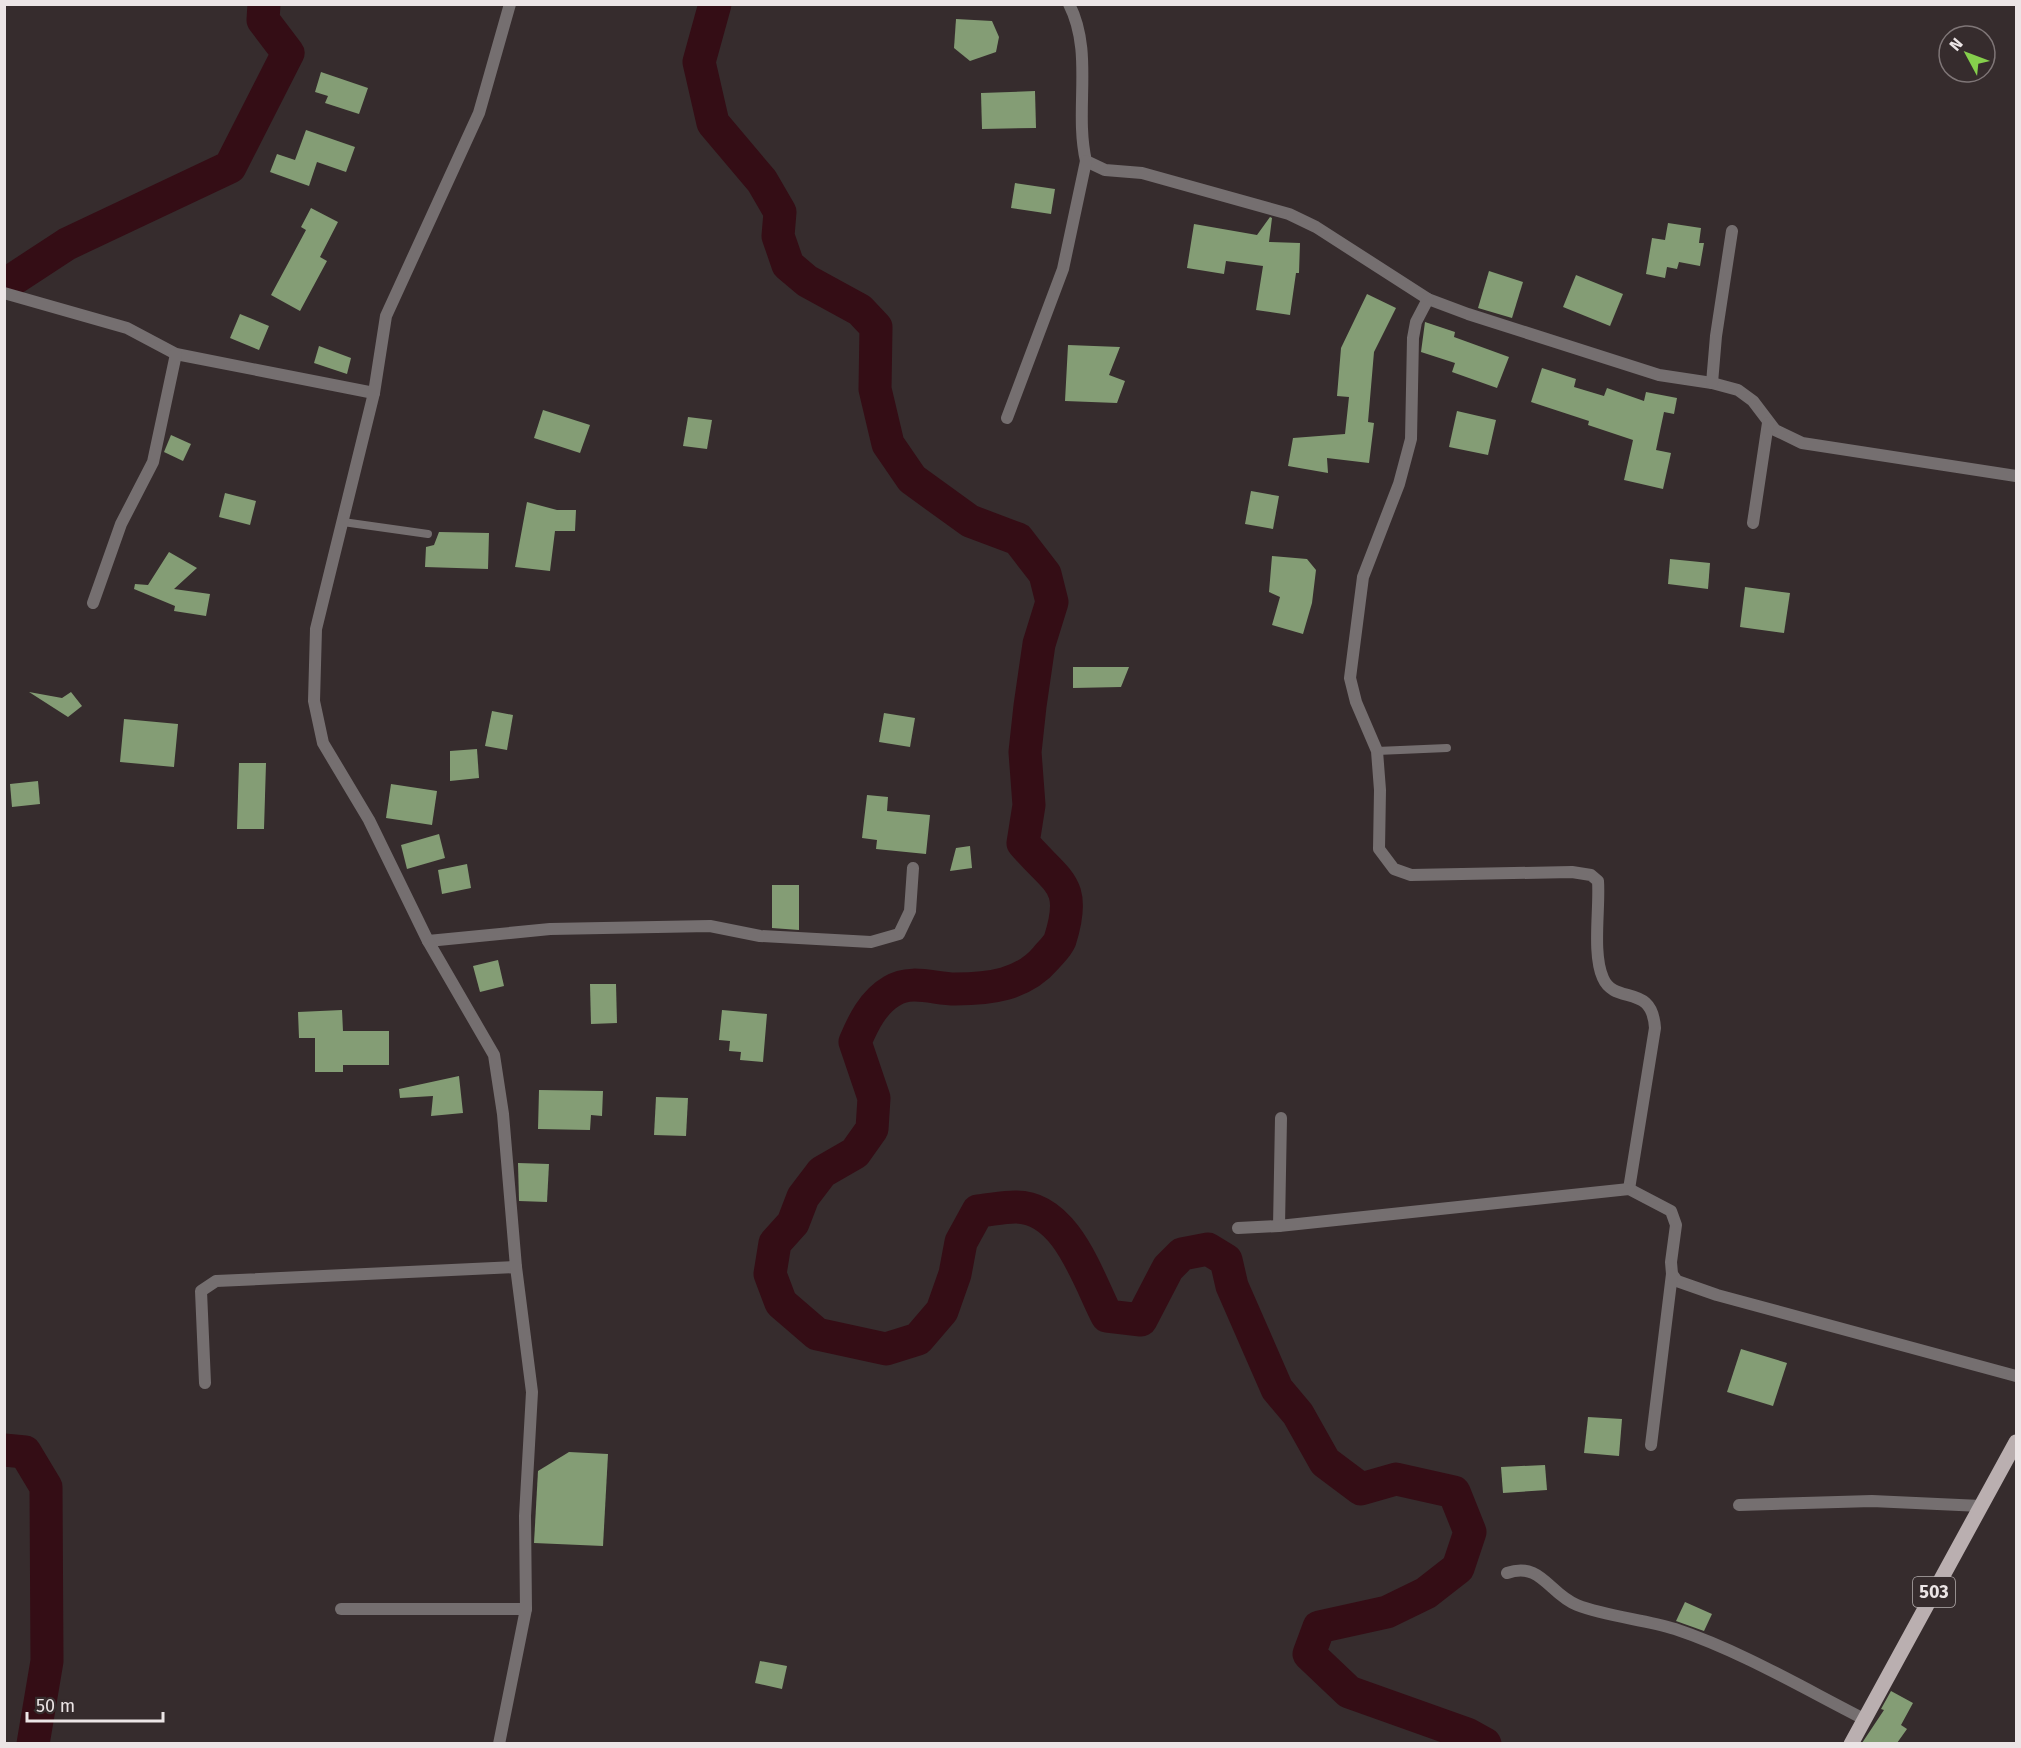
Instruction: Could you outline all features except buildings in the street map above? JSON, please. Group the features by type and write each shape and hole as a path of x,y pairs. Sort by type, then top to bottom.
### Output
{"main road":[{"name":"503","path":"1851,1743 2014,1450"}],"street":[{"path":"499,1743 526,1609 525,1516 532,1392 516,1267 503,1114 494,1055 428,941 369,820 323,743 316,712 313,668 316,629 374,393 386,316 479,113 510,4"},
{"path":"1007,418 1064,269 1086,160 1080,138 1083,69 1078,21 1069,4"},
{"path":"1086,160 1105,170 1142,173 1289,214 1317,227 1428,299 1566,347 1638,369 1738,390 1753,401 1768,423 1784,436 1802,443 2016,476"},
{"path":"1712,383 1716,336 1732,231"},
{"path":"4,293 127,328 176,354 374,393"},
{"path":"1428,299 1416,322 1413,338 1411,439 1399,484 1363,577 1350,678 1356,702 1377,751 1380,790 1379,849 1394,869 1411,875 1572,872 1591,875 1598,881 1599,961 1603,979 1610,988 1644,1001 1654,1014 1655,1028 1629,1189"},
{"path":"93,603 121,524 153,462 176,354"},
{"path":"1753,523 1768,423"},
{"path":"428,941 550,929 710,926 760,936 871,942 899,934 910,911 913,868"},
{"path":"1279,1227 1281,1118"},
{"path":"1238,1228 1279,1227 1629,1189 1671,1211 1676,1225 1671,1262 1672,1274 1651,1445"},
{"path":"205,1383 201,1291 216,1281 516,1267"},
{"path":"1672,1274 1677,1281 1718,1295 2016,1376"},
{"path":"1739,1505 1872,1501 1981,1506"},
{"path":"1507,1573 1520,1569 1535,1572 1576,1605 1674,1629 1728,1650 1864,1719"},
{"path":"340,1609 526,1609"}],"lane":[{"path":"343,522 428,534"},
{"path":"1377,751 1447,748"}],"waterway":[{"path":"9,282 67,244 230,167 288,53 263,20 264,4"},
{"path":"715,4 699,62 713,123 762,181 780,212 778,236 788,265 807,281 860,310 876,327 875,389 888,444 912,479 970,521 1018,539 1045,574 1052,602 1039,644 1030,706 1025,752 1029,805 1023,843 1054,876 1065,895 1067,906 1060,940 1037,967 1005,984 968,989 915,985 899,987 874,1007 855,1042 874,1098 872,1129 855,1153 822,1172 803,1197 793,1223 775,1243 770,1274 781,1303 817,1334 886,1349 918,1339 942,1311 955,1274 961,1242 978,1211 1006,1207 1033,1210 1048,1218 1062,1231 1083,1265 1107,1316 1141,1320 1168,1268 1182,1254 1208,1249 1226,1260 1232,1286 1277,1389 1298,1414 1325,1462 1361,1489 1396,1479 1454,1492 1470,1532 1458,1568 1426,1593 1387,1612 1319,1627 1309,1654 1349,1692 1467,1734 1485,1744"},
{"path":"4,1450 25,1452 46,1487 47,1661 33,1744"}]}
